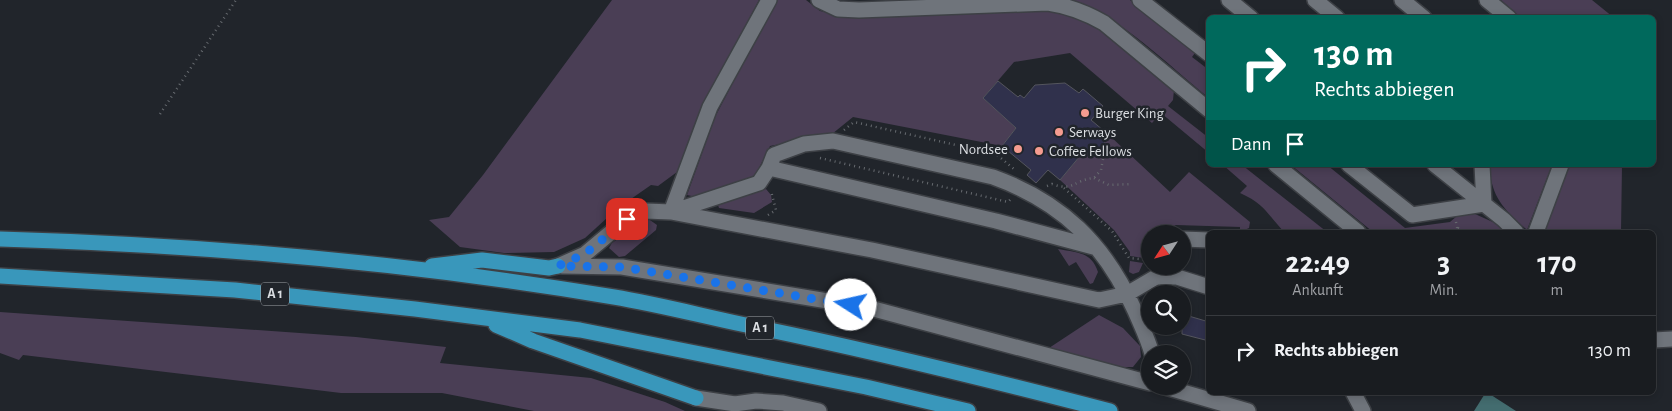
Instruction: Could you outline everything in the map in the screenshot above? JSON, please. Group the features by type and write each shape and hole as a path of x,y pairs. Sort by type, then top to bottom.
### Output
{"highway":[{"name":"A 1","path":"0,239 81,241 237,252 406,269 615,298 875,352 1110,411"},
{"path":"406,269 482,260 549,268 558,266"},
{"name":"A 1","path":"0,276 235,290 415,309 580,330 857,385 968,411"},
{"path":"481,318 533,341 696,398"}],"street":[{"path":"671,212 710,107 768,0"},
{"path":"819,0 838,9 859,10 1048,3 1068,6 1087,13 1104,23 1206,108"},
{"path":"1140,0 1206,52"},
{"path":"1229,0 1246,15"},
{"path":"1315,0 1334,15"},
{"path":"1402,0 1420,15"},
{"path":"1487,0 1505,15"},
{"path":"671,212 759,184 774,155 804,144 833,140 1021,182 1061,213 1099,248 1127,294 1148,345"},
{"path":"1278,167 1356,230"},
{"path":"1352,167 1412,215 1484,204"},
{"path":"1438,167 1514,230"},
{"path":"1482,167 1484,204"},
{"path":"1537,230 1560,167"},
{"path":"766,172 996,221 1099,248"},
{"path":"558,266 585,254 627,219 646,211 671,212 872,250 1099,300 1127,294 1152,275"},
{"path":"1191,239 1206,240"},
{"path":"558,266 622,267 870,308 1141,381"},
{"path":"1170,275 1206,286"},
{"path":"1656,340 1672,339"},
{"path":"1191,394 1248,411"},
{"path":"1355,395 1363,411"},
{"path":"696,398 712,411"},
{"path":"696,398 735,404 756,401 783,403 819,411"}],"path":[{"path":"160,114 236,0"},
{"path":"813,156 1008,202 1021,182 996,154 854,122 833,140"},
{"path":"1094,178 1101,170 1105,148"},
{"path":"746,226 749,214 768,215 776,210 766,172"},
{"path":"1064,188 1074,186 1081,179 1094,178 1109,185 1132,184"},
{"path":"1044,188 1052,184 1064,188 1112,231 1130,258 1141,259"}],"shaded area":[{"path":"612,0 759,0 703,105 677,172 658,186 651,185 618,208 585,238 554,252 504,253 460,247 429,220 449,217 483,175"},
{"path":"776,0 806,0 820,11 848,17 1058,10 1100,27 1174,90 1173,100 1168,106 1206,136 1206,150 1161,113 1152,123 1070,53 1014,62 983,98 1016,128 1002,146 853,117 832,134 770,146 754,178 696,197 687,195 715,117"},
{"path":"1072,0 1130,0 1195,53 1192,57 1206,68 1206,95 1144,43 1090,8"},
{"path":"1501,0 1592,0 1611,15 1518,15"},
{"path":"1110,136 1170,192 1189,172 1250,222 1249,228 1240,230 1240,227 1141,225 1141,258 1130,256 1130,252 1114,230 1060,180 1085,150 1094,156"},
{"path":"1225,167 1245,167 1324,230 1282,230 1260,205 1240,193 1247,186"},
{"path":"1293,167 1329,167 1405,228 1450,222 1457,216 1475,214 1495,223 1503,230 1371,230"},
{"path":"1489,167 1551,167 1527,230 1500,202"},
{"path":"1568,167 1622,167 1621,230 1544,230"},
{"path":"766,189 771,195 772,202 754,213 719,208 718,205"},
{"path":"647,218 657,225 656,230 625,256 619,257 609,248 612,243"},
{"path":"1058,249 1077,252 1091,260 1098,272 1093,283 1090,284 1076,262 1069,266"},
{"path":"1130,261 1141,263 1139,272 1133,274 1129,272"},
{"path":"0,312 356,337 446,347 440,363 591,378 665,402 685,411 534,411 442,393 341,393 23,355 19,360 0,353"},
{"path":"1099,315 1123,328 1140,346 1141,357 1133,367 1122,367 1049,348"}],"water":[{"path":"1484,395 1491,395 1516,411 1474,411"}],"building":[{"name":"Serways","path":"998,81 1018,97 1020,95 1024,98 1035,85 1065,83 1079,93 1083,89 1103,106 1091,120 1110,136 1093,157 1085,150 1060,180 1048,170 1036,183 1027,175 1031,170 1002,146 1016,128 983,98"},
{"path":"1191,317 1206,321 1206,340 1186,335 1191,335"}],"place":[{"name":"Burger King","path":"1085,113"},
{"name":"Serways","path":"1059,132"},
{"name":"Nordsee","path":"1018,149"},
{"name":"Coffee Fellows","path":"1039,151"}],"route":[{"path":"627,219 585,254 558,266 622,267 851,305"}]}
